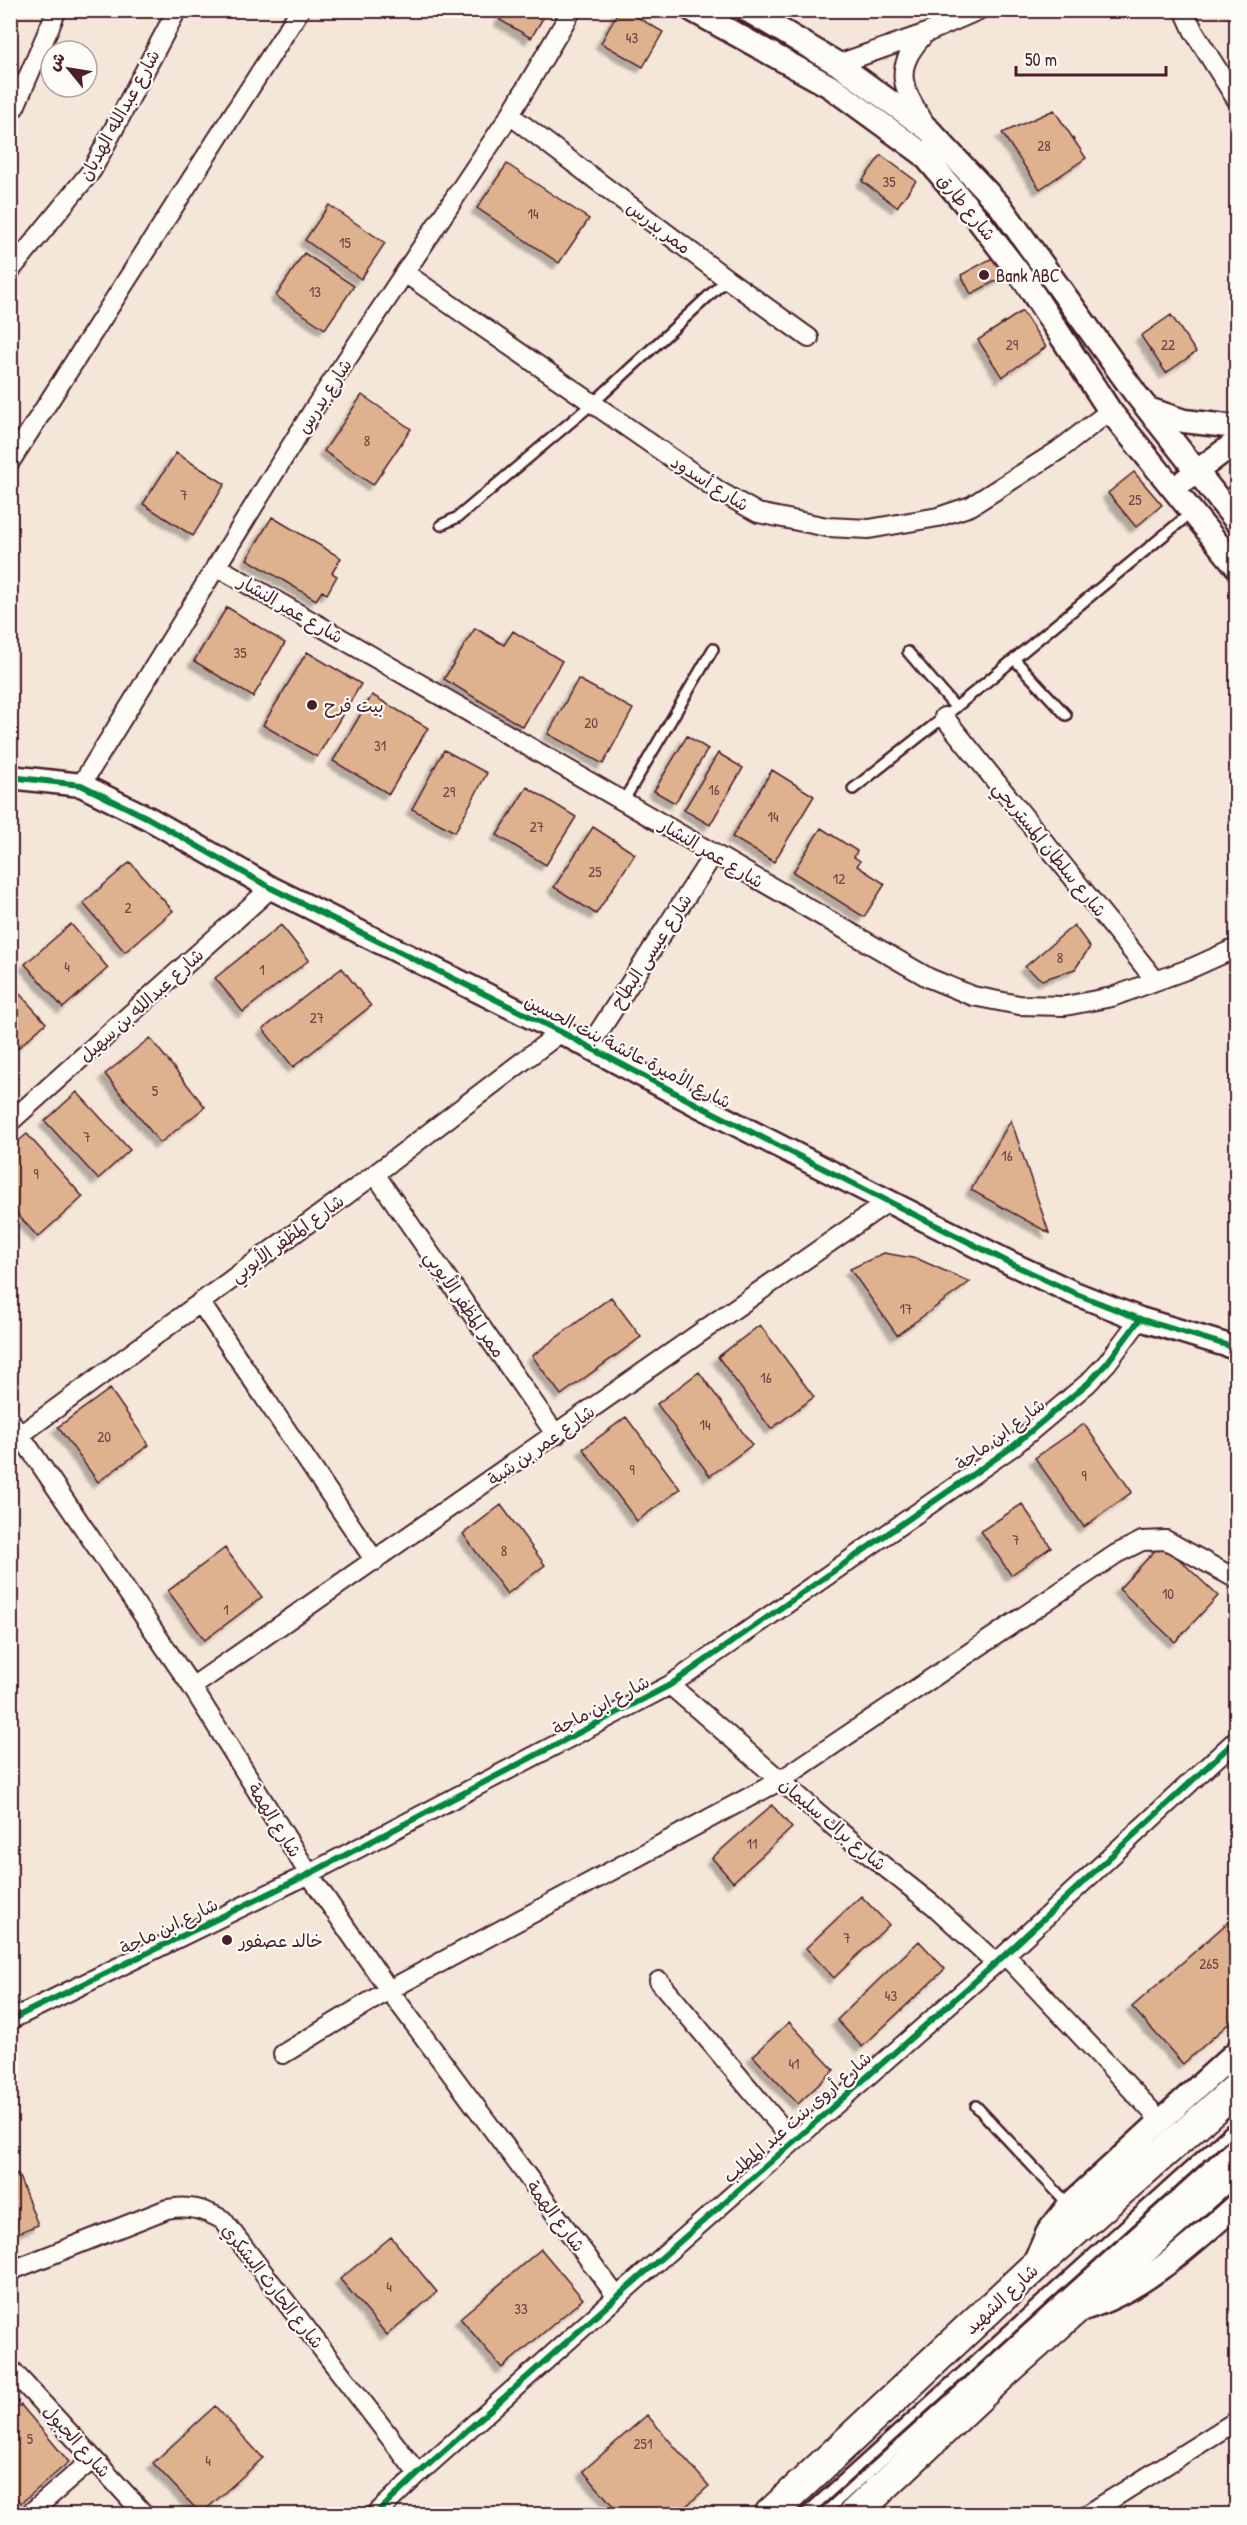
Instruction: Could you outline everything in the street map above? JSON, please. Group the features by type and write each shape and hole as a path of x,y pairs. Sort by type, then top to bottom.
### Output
{"highway":[{"name":"شارع الشهيد","path":"770,2514 1032,2269 1236,2089"},
{"path":"854,2514 1070,2313 1236,2166"}],"street":[{"path":"15,107 57,10"},
{"name":"شارع عبدالله الهدبان","path":"10,271 92,170 177,10"},
{"path":"10,462 300,10"},
{"name":"شارع بدرس","path":"81,785 315,407 510,115 572,10"},
{"name":"شارع طارق","path":"692,10 831,87 923,154 976,217 1025,281 1110,411 1236,567"},
{"name":"شارع طارق","path":"747,10 838,64 929,130 1001,207 1148,409 1236,521"},
{"path":"838,64 924,34 979,10"},
{"path":"1184,10 1194,32 1236,99"},
{"path":"924,34 911,48 903,67 904,84 912,103 929,130"},
{"name":"ممر بدرس","path":"510,115 808,338"},
{"name":"شارع أسدود","path":"405,273 719,491 758,513 827,527 868,530 938,517 971,506 1059,450 1110,411"},
{"path":"1148,409 1184,421 1236,427"},
{"path":"1173,488 1236,442"},
{"name":"شارع عمر النشار","path":"216,566 929,978 973,996 1018,1005 1065,1006 1112,997 1236,948"},
{"name":"شارع سلطان المستريحي","path":"950,712 1156,981"},
{"name":"شارع الأميرة عائشة بنت الحسين","path":"10,777 81,785 148,818 271,888 561,1032 698,1105 1012,1264 1074,1293 1140,1319 1236,1348"},
{"name":"شارع عيسى البطاح","path":"589,1047 713,855"},
{"name":"شارع عبدالله بن سهيل","path":"10,1122 271,888"},
{"name":"شارع المظفر الأيوبي","path":"14,1432 200,1302 375,1174 561,1032"},
{"name":"ممر المظفر الأيوبي","path":"375,1174 556,1434"},
{"name":"شارع عمر بن شبة","path":"192,1688 889,1201"},
{"path":"200,1302 375,1561"},
{"name":"شارع ابن ماجة","path":"10,2020 309,1874 670,1685 1012,1447 1088,1383 1113,1356 1140,1319"},
{"name":"شارع الهمة","path":"14,1432 192,1688 309,1874 389,1990 617,2297"},
{"path":"283,2054 389,1990 781,1780 1116,1554 1142,1541 1166,1540 1236,1579"},
{"name":"شارع براك سليمان","path":"670,1685 839,1832 1000,1959 1161,2121"},
{"name":"شارع أروى بنت عبد المطلب","path":"376,2514 617,2297 1000,1959 1236,1740"},
{"path":"659,1981 793,2141"},
{"path":"1032,2269 1048,2232 1068,2205 1236,2052"},
{"path":"1070,2313 1099,2304 1150,2274 1190,2245 1236,2205"},
{"name":"شارع الحارث اليشكري","path":"10,2271 167,2209 184,2206 204,2209 223,2220 418,2474"},
{"name":"شارع الجبول","path":"10,2368 144,2514"},
{"path":"1088,2514 1236,2421"},
{"path":"29,2514 93,2459"}],"lane":[{"path":"441,525 458,517 592,404 727,279"},
{"path":"853,789 1192,512"},
{"path":"624,800 713,649"},
{"path":"908,652 950,712"},
{"path":"1014,659 1066,715"},
{"path":"976,2106 1068,2205"},
{"path":"805,2514 1236,2125"},
{"path":"823,2514 1236,2142"}],"building":[{"path":"506,10 548,10 531,38 500,20"},
{"path":"619,10 625,10 663,32 643,67 601,43"},
{"path":"1054,110 1086,158 1040,189 1002,133"},
{"path":"881,155 916,181 897,207 862,181"},
{"path":"507,164 589,219 559,263 477,208"},
{"path":"329,205 385,243 361,279 305,240"},
{"path":"304,253 354,286 325,329 276,296"},
{"name":"Bank ABC","path":"996,256 1007,275 971,294 961,275"},
{"path":"1022,311 1046,347 1002,377 978,340"},
{"path":"1171,315 1196,352 1166,373 1141,336"},
{"path":"362,395 411,429 373,485 324,451"},
{"path":"176,453 225,484 193,536 143,504"},
{"path":"1134,472 1162,505 1136,527 1108,493"},
{"path":"272,517 341,558 332,573 337,576 327,594 322,591 316,600 247,559"},
{"path":"227,607 285,643 253,697 194,661"},
{"path":"475,628 504,645 513,631 562,661 523,727 444,679"},
{"name":"بيت فرح","path":"307,652 361,684 317,757 263,725"},
{"path":"578,679 633,709 603,764 548,734"},
{"path":"372,695 428,728 389,794 333,761"},
{"path":"687,736 708,749 675,803 654,791"},
{"path":"444,750 487,773 455,832 412,809"},
{"path":"718,753 743,768 710,825 684,810"},
{"path":"772,770 814,796 774,862 732,837"},
{"path":"527,787 576,817 546,865 497,835"},
{"path":"593,827 635,854 596,914 554,887"},
{"path":"821,828 857,851 854,857 860,861 857,866 885,884 864,917 793,872"},
{"path":"130,862 173,911 125,952 83,903"},
{"path":"71,924 108,968 63,1008 25,964"},
{"path":"281,925 309,960 243,1012 215,978"},
{"path":"1074,925 1090,947 1075,969 1042,980 1025,967"},
{"path":"342,968 371,1006 293,1067 263,1029"},
{"path":"10,983 46,1023 10,1055"},
{"path":"150,1038 205,1107 160,1143 105,1074"},
{"path":"77,1092 130,1150 98,1179 45,1121"},
{"path":"1011,1120 1049,1233 971,1190"},
{"path":"27,1134 83,1197 38,1237 10,1206 10,1148"},
{"path":"884,1253 918,1259 970,1282 897,1335 850,1269"},
{"path":"611,1297 641,1337 561,1395 532,1356"},
{"path":"760,1325 814,1397 771,1429 718,1357"},
{"path":"699,1372 752,1445 710,1476 657,1404"},
{"path":"110,1389 149,1445 98,1482 58,1427"},
{"path":"626,1417 680,1489 637,1521 583,1449"},
{"path":"1084,1424 1132,1492 1084,1527 1035,1458"},
{"path":"1022,1504 1051,1547 1011,1575 981,1531"},
{"path":"501,1505 545,1565 507,1594 463,1534"},
{"path":"1162,1543 1218,1596 1175,1642 1119,1589"},
{"path":"225,1548 262,1597 205,1640 168,1591"},
{"path":"772,1805 792,1828 733,1882 712,1858"},
{"path":"861,1896 889,1925 834,1978 806,1948"},
{"path":"1234,1917 1236,1919 1236,2017 1183,2064 1132,2007"},
{"path":"919,1941 945,1969 862,2047 837,2020"},
{"path":"789,2022 834,2070 798,2104 753,2056"},
{"path":"18,2174 38,2225 10,2236 10,2177"},
{"path":"391,2237 437,2292 387,2335 340,2279"},
{"path":"541,2249 583,2299 502,2368 460,2318"},
{"path":"21,2405 69,2462 21,2503 10,2491 10,2414"},
{"path":"215,2406 263,2458 201,2514 153,2463"},
{"path":"647,2415 709,2486 677,2514 620,2514 583,2471"}],"cycle path":[{"path":"10,777 81,785 148,818 271,888 561,1032 698,1105 1012,1264 1074,1293 1140,1319 1236,1348"},
{"path":"10,2020 309,1874 670,1685 1012,1447 1088,1383 1107,1363 1140,1319"},
{"path":"376,2514 617,2297 996,1963 1236,1740"}],"place":[{"name":"Bank ABC","path":"984,275"},
{"name":"بيت فرح","path":"312,705"},
{"name":"خالد عصفور","path":"227,1940"}]}
